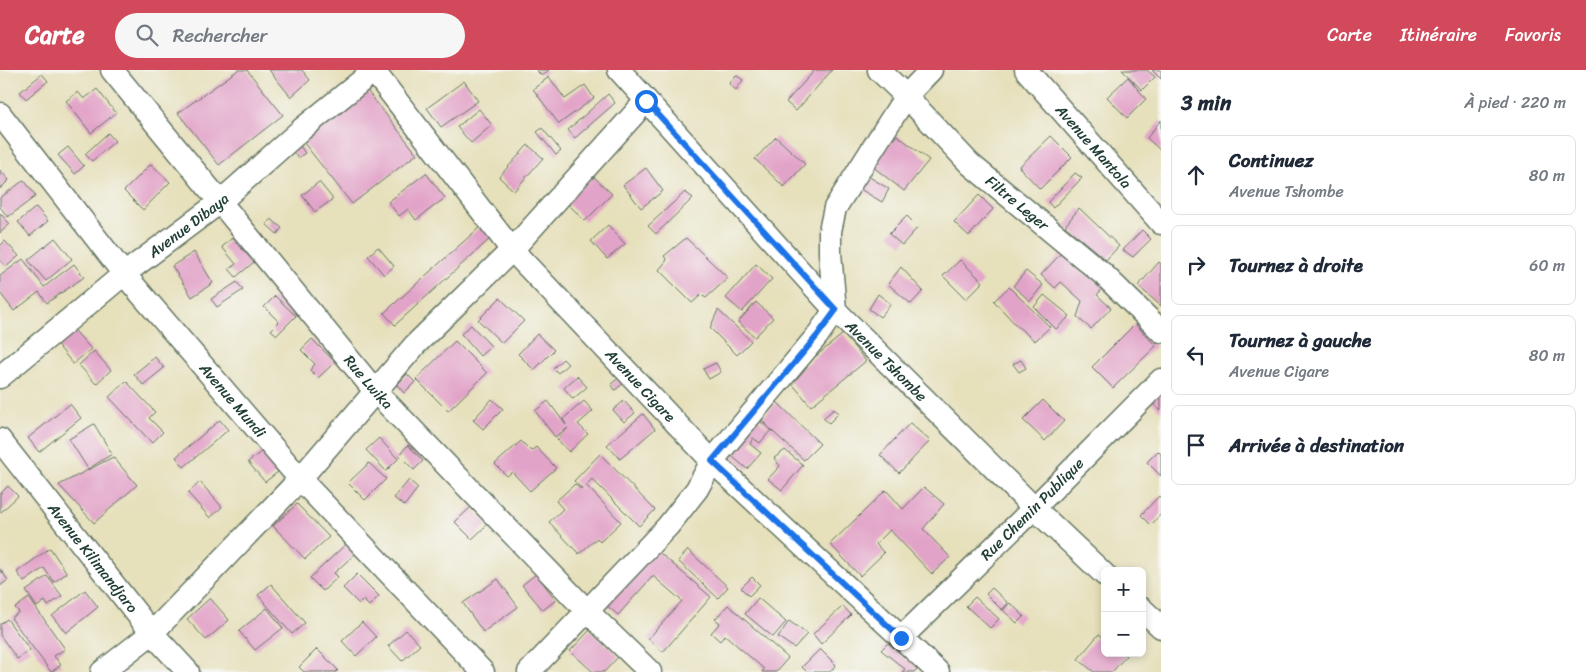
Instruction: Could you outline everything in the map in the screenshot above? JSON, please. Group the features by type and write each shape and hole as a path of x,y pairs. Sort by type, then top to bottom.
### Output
{"street":[{"name":"Rue Lwika","path":"112,70 375,390 588,612 650,672"},
{"name":"Avenue Dibaya","path":"0,378 124,274 220,202 302,129 374,70"},
{"name":"Avenue Cigare","path":"374,70 512,250 712,461 938,672"},
{"name":"Avenue Tshombe","path":"619,70 836,310 1034,508 1101,571"},
{"name":"Filtre Leger","path":"879,70 970,164 1103,274 1161,331"},
{"path":"529,672 668,526 697,489 712,461 817,336 836,310 830,253 830,230 835,208 906,96 931,70"},
{"name":"Avenue Mantola","path":"1026,70 1161,223"},
{"path":"102,672 152,633 300,479 415,345 512,250 646,101"},
{"name":"Avenue Mundi","path":"0,114 124,274 300,479 483,672"},
{"name":"Rue Chemin Publique","path":"901,638 1161,380"},
{"name":"Avenue Kilimandjaro","path":"0,440 152,633 188,672"},
{"path":"1144,612 1161,627"}],"building":[{"path":"238,70 247,70 283,115 219,165 178,113"},
{"path":"269,70 302,70 310,80 291,97"},
{"path":"536,70 549,70 542,76"},
{"path":"815,70 832,70 796,111 786,102"},
{"path":"1122,70 1147,70 1155,77 1142,90"},
{"path":"1152,70 1161,70 1161,79"},
{"path":"42,74 48,81 26,99 20,92"},
{"path":"736,75 743,80 736,90 729,84"},
{"path":"549,77 565,99 585,85 594,98 559,124 533,89"},
{"path":"1128,77 1146,99 1127,118 1107,97"},
{"path":"464,81 478,101 441,127 427,108"},
{"path":"365,88 417,154 352,204 300,138"},
{"path":"97,89 116,113 91,133 66,101 78,92 84,99"},
{"path":"608,94 615,103 575,138 568,130"},
{"path":"479,109 492,125 471,143 457,127"},
{"path":"1161,120 1161,151 1147,138"},
{"path":"542,128 561,151 556,155 537,132"},
{"path":"108,133 115,141 92,161 85,154"},
{"path":"897,135 929,160 904,191 872,166"},
{"path":"1051,136 1072,157 1040,189 1019,167"},
{"path":"776,137 805,164 784,187 755,159"},
{"path":"298,143 305,153 298,158 290,148"},
{"path":"528,145 543,158 514,191 499,177"},
{"path":"68,147 84,166 75,174 58,155"},
{"path":"151,164 170,182 143,210 124,191"},
{"path":"646,168 663,191 641,208 623,185"},
{"path":"0,170 9,180 0,189"},
{"path":"426,173 445,198 416,220 408,209 399,216 388,202"},
{"path":"1075,173 1082,178 1053,208 1048,202"},
{"path":"593,176 612,194 585,221 566,202"},
{"path":"868,176 889,189 882,202 860,189"},
{"path":"24,180 36,196 8,217 0,207 0,198"},
{"path":"319,182 333,199 315,212 302,195"},
{"path":"685,192 693,198 656,234 648,226"},
{"path":"979,195 993,209 969,236 954,222"},
{"path":"36,207 48,221 30,236 18,222"},
{"path":"1079,208 1119,246 1106,260 1065,226"},
{"path":"0,213 10,224 0,233"},
{"path":"907,216 918,227 902,245 889,234"},
{"path":"271,219 282,228 277,234 266,224"},
{"path":"608,225 625,244 607,259 591,241"},
{"path":"481,226 492,237 395,325 384,313"},
{"path":"1142,230 1151,239 1133,257 1123,250"},
{"path":"55,238 72,259 46,281 28,260"},
{"path":"232,238 254,262 236,277 229,269 236,264 222,247"},
{"path":"686,238 728,278 706,298 701,295 692,303 659,270 667,260 664,256"},
{"path":"5,241 19,256 6,267 0,260 0,246"},
{"path":"378,247 394,266 384,275 368,256"},
{"path":"1065,249 1105,286 1097,295 1111,308 1091,329 1077,317 1082,301 1061,282 1055,288 1041,275"},
{"path":"194,252 213,283 192,297 172,266"},
{"path":"23,259 44,287 74,264 84,277 47,303 39,292 14,311 0,293 0,276"},
{"path":"960,260 983,282 966,299 943,276"},
{"path":"1159,262 1161,264 1161,306 1138,286"},
{"path":"756,264 772,279 742,312 726,298"},
{"path":"901,267 923,291 911,304 888,284"},
{"path":"1026,271 1043,285 1030,301 1013,286"},
{"path":"237,282 243,290 217,307 211,299"},
{"path":"1009,287 1050,327 1035,341 1016,325 994,301"},
{"path":"878,294 891,304 880,317 869,309"},
{"path":"1044,295 1070,316 1056,329 1034,307"},
{"path":"275,296 296,316 277,335 271,330 279,322 264,307"},
{"path":"500,298 524,321 502,343 478,320"},
{"path":"756,302 773,318 755,337 738,322"},
{"path":"718,310 751,341 737,355 710,328"},
{"path":"69,324 91,349 73,364 52,338"},
{"path":"1135,324 1156,346 1113,388 1092,367"},
{"path":"471,325 491,346 480,356 461,334"},
{"path":"537,334 554,350 534,370 518,354"},
{"path":"843,334 866,361 811,406 788,379"},
{"path":"312,339 335,362 318,378 310,370 315,364 301,350"},
{"path":"455,341 487,373 448,411 416,379"},
{"path":"94,351 111,370 96,384 79,365"},
{"path":"155,357 164,368 143,385 134,374"},
{"path":"563,359 568,364 558,373 553,368"},
{"path":"1021,360 1026,368 1019,372 1013,364"},
{"path":"716,363 721,372 709,379 703,369"},
{"path":"407,374 415,382 404,393 397,385"},
{"path":"577,376 587,387 573,399 564,388"},
{"path":"620,377 624,383 615,390 611,384"},
{"path":"126,381 155,412 149,418 163,432 152,443 109,397"},
{"path":"1161,388 1161,411 1149,400"},
{"path":"492,399 503,409 483,429 473,420"},
{"path":"1043,400 1064,421 1045,441 1023,420"},
{"path":"548,401 566,425 563,419 584,401 593,411 578,424 588,434 569,452 557,439 568,428 555,437 535,411"},
{"path":"624,401 635,413 624,422 613,410"},
{"path":"777,402 820,444 804,460 761,419"},
{"path":"70,404 81,418 39,452 28,438"},
{"path":"834,409 839,413 829,423 823,418"},
{"path":"643,414 655,429 620,459 607,445"},
{"path":"754,416 771,430 760,443 753,438 750,444 761,453 747,469 725,450"},
{"path":"220,420 228,430 184,467 176,457"},
{"path":"910,423 930,441 899,473 880,455"},
{"path":"94,424 112,454 88,469 69,439"},
{"path":"379,438 398,459 386,471 366,450"},
{"path":"521,441 531,451 536,447 556,468 530,491 512,472 507,476 495,464"},
{"path":"408,445 423,461 414,470 399,455"},
{"path":"785,450 803,465 782,490 768,479 780,466 774,458"},
{"path":"262,451 278,472 265,482 248,462"},
{"path":"1158,451 1161,454 1161,476 1147,462"},
{"path":"600,454 655,510 639,526 592,479 586,485 621,522 600,542 597,538 579,554 549,522 563,509 556,501 575,484 582,489 574,481"},
{"path":"113,457 137,485 94,523 59,485"},
{"path":"369,463 386,479 365,500 348,483"},
{"path":"409,480 418,488 404,506 394,498"},
{"path":"200,482 222,507 210,518 188,493"},
{"path":"8,486 18,496 0,513 0,494"},
{"path":"924,487 944,504 923,529 950,557 932,574 890,530 876,544 884,553 860,576 830,544 886,490 903,509"},
{"path":"1159,496 1161,498 1161,514 1151,525 1141,515"},
{"path":"297,504 329,537 305,559 273,526"},
{"path":"471,507 488,524 472,539 455,522"},
{"path":"347,543 356,553 334,573 338,577 323,591 310,578"},
{"path":"653,547 711,597 663,652 648,639 682,601 653,576 618,615 604,603"},
{"path":"50,548 67,573 54,582 44,568 24,582 17,572"},
{"path":"688,550 728,587 718,598 678,561"},
{"path":"0,569 8,580 0,586"},
{"path":"357,574 379,596 369,606 363,600 359,604 343,588"},
{"path":"536,574 556,600 543,610 522,585"},
{"path":"47,576 62,596 48,606 45,601 37,607 26,591"},
{"path":"752,577 760,585 749,596 741,588"},
{"path":"498,579 518,607 483,632 463,603"},
{"path":"271,584 305,623 292,634 258,595"},
{"path":"992,588 1008,603 1002,610 986,594"},
{"path":"85,590 98,607 66,633 52,616"},
{"path":"975,597 999,619 990,628 966,606"},
{"path":"29,598 65,649 54,656 61,665 51,672 11,618 19,612 15,608"},
{"path":"210,598 229,620 206,640 187,619"},
{"path":"758,598 786,622 773,637 745,614"},
{"path":"1010,603 1024,616 1017,623 1003,610"},
{"path":"728,605 788,658 776,672 762,672 764,669 725,635 720,641 711,633 720,623 715,619"},
{"path":"843,606 851,615 821,644 813,634"},
{"path":"267,608 283,628 255,650 239,631"},
{"path":"7,619 30,650 17,659 0,635 0,624"},
{"path":"789,621 807,634 794,648 778,637"},
{"path":"362,622 376,637 356,656 342,641"},
{"path":"406,630 420,645 402,661 388,646"},
{"path":"590,630 619,656 604,672 593,672 570,651"},
{"path":"1099,634 1101,636 1101,657 1125,657 1112,672 1094,672 1078,659"},
{"path":"888,643 918,668 914,672 902,672 905,669 881,650"},
{"path":"317,649 338,670 336,672 304,672 299,667"},
{"path":"820,649 836,665 830,672 807,672 802,667"}],"route":[{"path":"646,101 836,310 817,336 712,461 901,638"}]}
